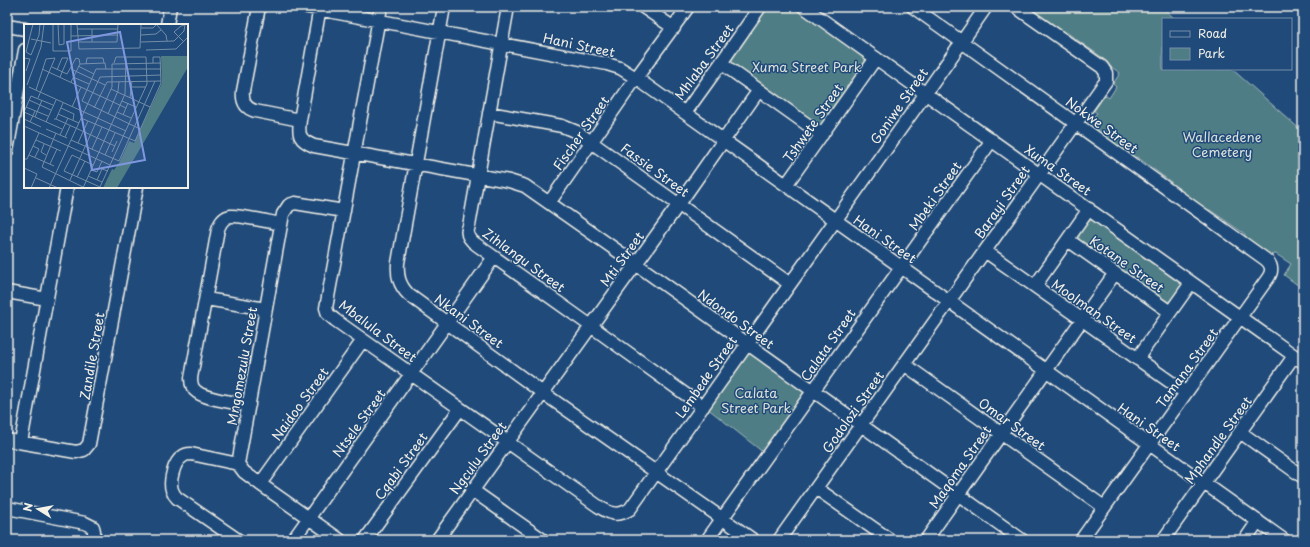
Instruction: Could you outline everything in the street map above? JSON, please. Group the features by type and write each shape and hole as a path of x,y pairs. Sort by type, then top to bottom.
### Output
{"street":[{"path":"167,24 170,7"},
{"path":"259,7 243,91 244,103 255,111 300,120"},
{"name":"Hani Street","path":"308,7 320,8 607,64 620,68 1284,540"},
{"name":"Mbalula Street","path":"381,7 326,308 328,314 607,512 612,514 623,513 630,509 656,473"},
{"name":"Nkani Street","path":"444,7 398,263 399,282 402,288 409,295 543,392 753,540"},
{"name":"Zihlangu Street","path":"508,7 469,226 467,230 471,240 703,407"},
{"path":"643,7 674,28"},
{"name":"Fischer Street","path":"549,203 636,78 688,7"},
{"name":"Mhlaba Street","path":"685,113 760,7"},
{"name":"Xuma Street","path":"804,7 1299,359"},
{"name":"Nokwe Street","path":"913,7 1265,259 1270,265 1271,269"},
{"name":"Goniwe Street","path":"835,220 986,7"},
{"name":"Barayi Street","path":"949,301 1075,123 1104,85 1106,77 1104,70 1016,7"},
{"name":"Ndondo Street","path":"320,8 298,132 305,142 314,146 478,175 518,183 525,186 1022,540"},
{"path":"7,26 24,29"},
{"path":"7,151 24,56"},
{"name":"Tshwete Street","path":"786,185 876,58"},
{"path":"721,63 822,135"},
{"name":"Mti Street","path":"543,392 679,204 759,90"},
{"name":"Fassie Street","path":"489,113 562,126 577,132 790,284"},
{"name":"Mbeki Street","path":"901,267 992,140"},
{"path":"21,442 67,188"},
{"name":"Zandile Street","path":"7,440 76,452 84,450 89,444 137,188"},
{"name":"Mngomezulu Street","path":"238,464 283,214 289,205 295,203 344,211"},
{"path":"1035,286 1089,209"},
{"path":"249,405 202,396 192,387 191,378 218,229 223,220 227,217 236,216 281,224"},
{"name":"Lembede Street","path":"656,473 835,220"},
{"name":"Kotane Street","path":"1068,240 1170,312"},
{"name":"Moolman Street","path":"985,251 1186,393"},
{"name":"Ntsele Street","path":"292,540 494,257"},
{"name":"Calata Street","path":"707,540 901,267"},
{"name":"Tamana Street","path":"1081,540 1240,318 1268,278 1271,269"},
{"name":"Maqoma Street","path":"926,540 1115,273"},
{"path":"1137,359 1191,283"},
{"path":"7,292 47,300"},
{"path":"206,299 266,309"},
{"name":"Godolozi Street","path":"780,540 949,301"},
{"name":"Naidoo Street","path":"260,484 364,340"},
{"name":"Mphandle Street","path":"1163,540 1240,432 1299,359"},
{"name":"Omar Street","path":"904,364 1104,507"},
{"name":"Ngculu Street","path":"437,540 543,392"},
{"name":"Cqabi Street","path":"365,540 460,409"},
{"path":"1240,432 1303,476"},
{"path":"238,540 177,498 172,491 171,484 175,466 182,457 191,454 238,464 244,472 260,484 340,540"},
{"path":"816,488 890,540"},
{"path":"472,490 543,540"},
{"path":"7,508 85,523 93,527 94,540"},
{"path":"1245,540 1258,521"}],"green space":[{"name":"Xuma Street Park","path":"766,7 797,7 863,54 865,57 865,64 819,126 733,66 732,60 734,53"},
{"name":"Wallacedene Cemetery","path":"1027,7 1162,7 1174,18 1162,18 1162,70 1233,70 1303,132 1303,289 1284,275 1291,264 1276,254 1270,255 1245,238 1245,234 1172,186 1171,182 1137,157 1133,158 1098,133 1098,129 1094,127 1096,123 1093,117 1097,113 1094,111 1105,95 1109,98 1116,87 1113,84 1120,73 1101,60 1100,56 1066,32 1062,32"},
{"path":"1092,220 1095,220 1182,282 1183,285 1172,303 1165,303 1080,242 1079,236 1081,229"},
{"name":"Calata Street Park","path":"747,354 753,354 803,390 803,396 764,453 707,408"}]}
